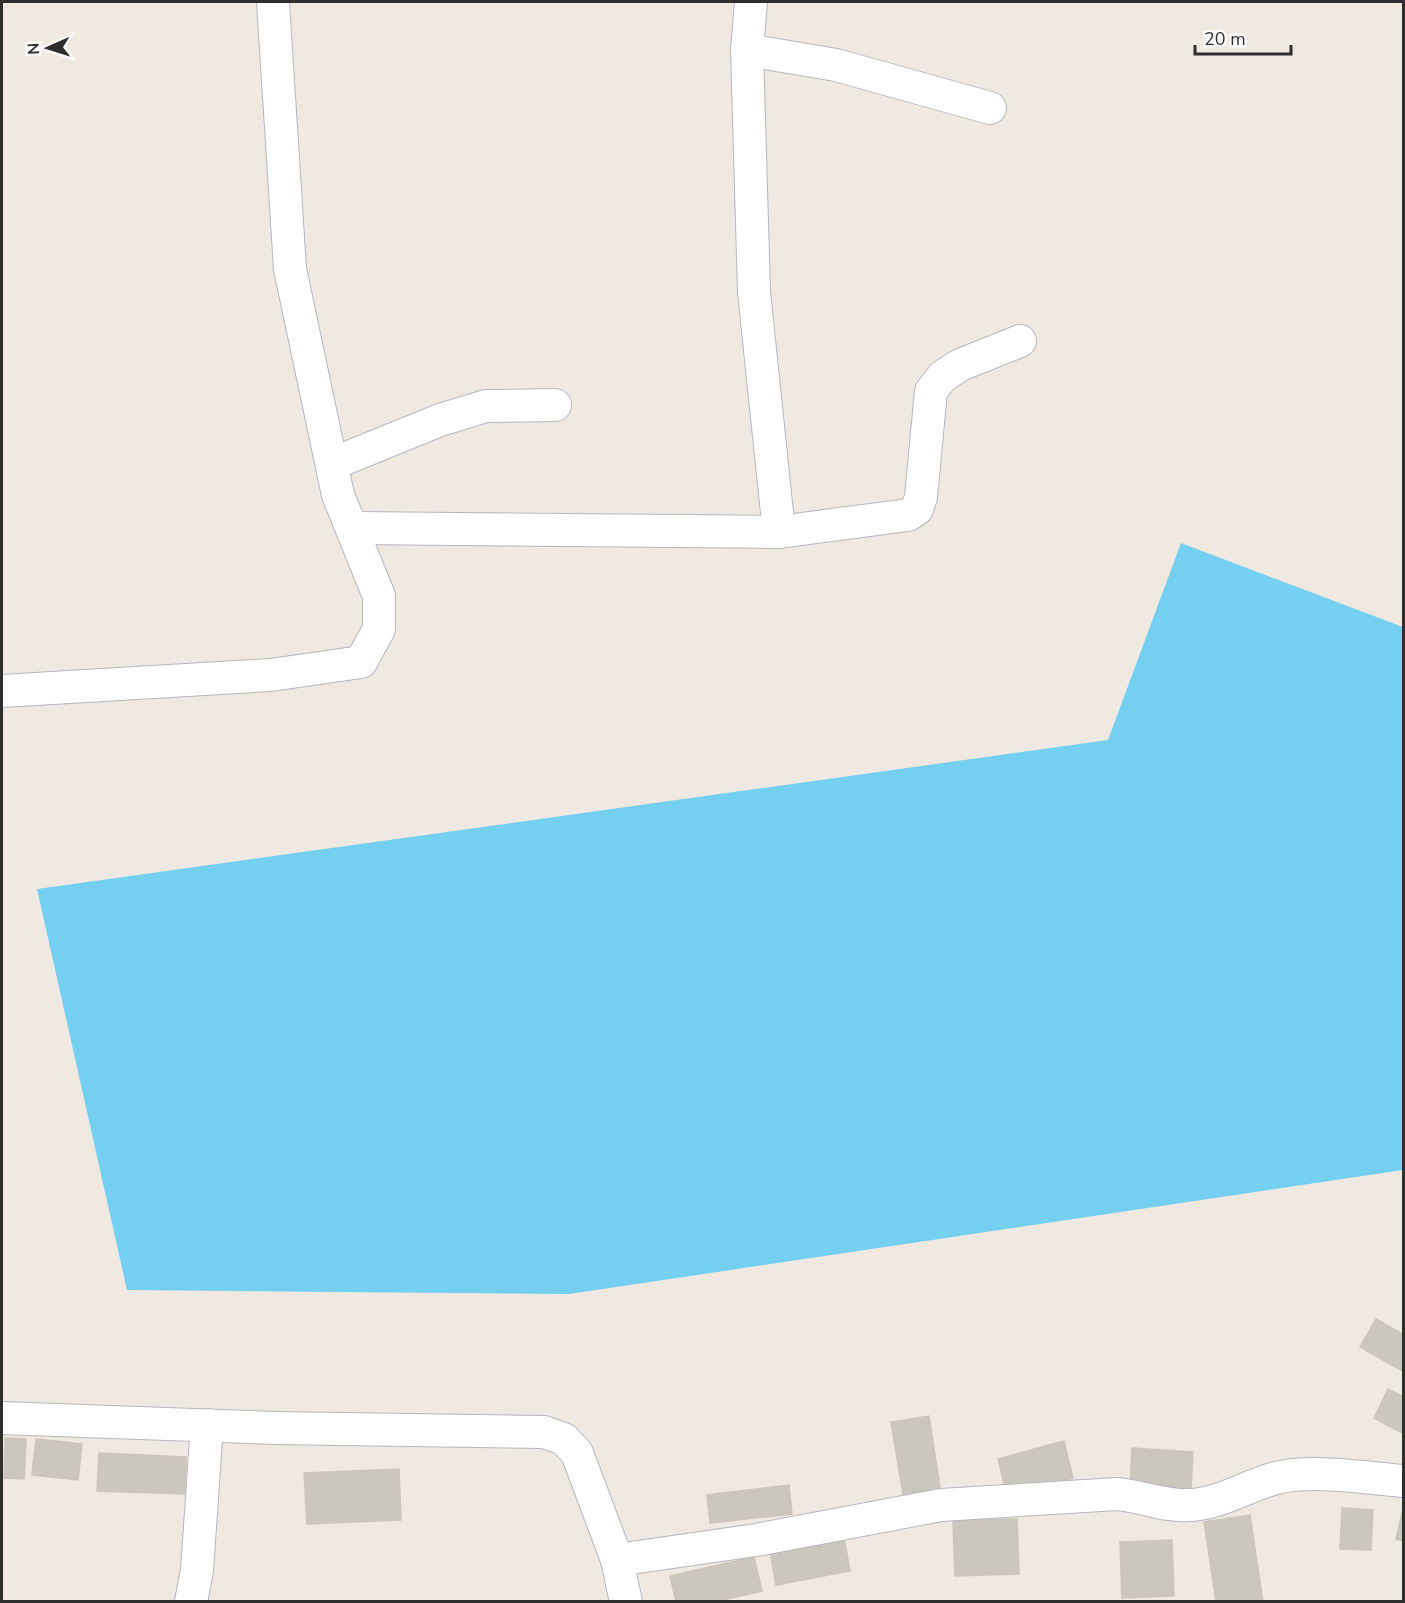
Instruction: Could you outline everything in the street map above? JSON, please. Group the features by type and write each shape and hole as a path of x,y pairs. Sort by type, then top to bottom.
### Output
{"street":[{"path":"2,691 271,675 361,662 379,629 379,596 354,528 338,495 290,269 273,2"},
{"path":"751,2 747,50 754,292 779,532"},
{"path":"747,50 836,65 990,108"},
{"path":"354,528 779,532 908,515 917,509 921,498 931,391 943,376 960,365 1020,341"},
{"path":"332,464 440,420 486,406 555,405"},
{"path":"2,1418 544,1432 564,1439 577,1453 617,1560 626,1602"},
{"path":"191,1602 197,1570 207,1425"},
{"path":"617,1560 756,1540 941,1505 1117,1494 1135,1495 1173,1506 1211,1503 1274,1479 1295,1474 1404,1481"}],"water":[{"path":"1181,543 1403,627 1403,1170 569,1294 127,1290 37,889 1108,740"}],"building":[{"path":"1376,1319 1404,1335 1404,1372 1360,1347"},
{"path":"1388,1389 1404,1397 1404,1434 1374,1418"},
{"path":"929,1416 941,1494 904,1500 891,1422"},
{"path":"5,1438 26,1439 24,1479 4,1478"},
{"path":"36,1439 82,1444 78,1480 32,1475"},
{"path":"1064,1441 1073,1478 1007,1495 998,1459"},
{"path":"1132,1448 1193,1452 1191,1489 1130,1486"},
{"path":"99,1453 186,1457 185,1494 97,1491"},
{"path":"399,1469 401,1520 307,1524 304,1473"},
{"path":"789,1485 792,1514 710,1523 707,1495"},
{"path":"1342,1508 1373,1510 1371,1550 1340,1549"},
{"path":"1404,1508 1404,1541 1396,1539"},
{"path":"1250,1515 1263,1602 1216,1602 1204,1522"},
{"path":"1017,1519 1019,1574 955,1576 953,1521"},
{"path":"844,1538 850,1571 776,1585 770,1551"},
{"path":"1172,1540 1174,1596 1122,1598 1120,1542"},
{"path":"754,1557 762,1591 714,1602 676,1602 670,1576"}]}
